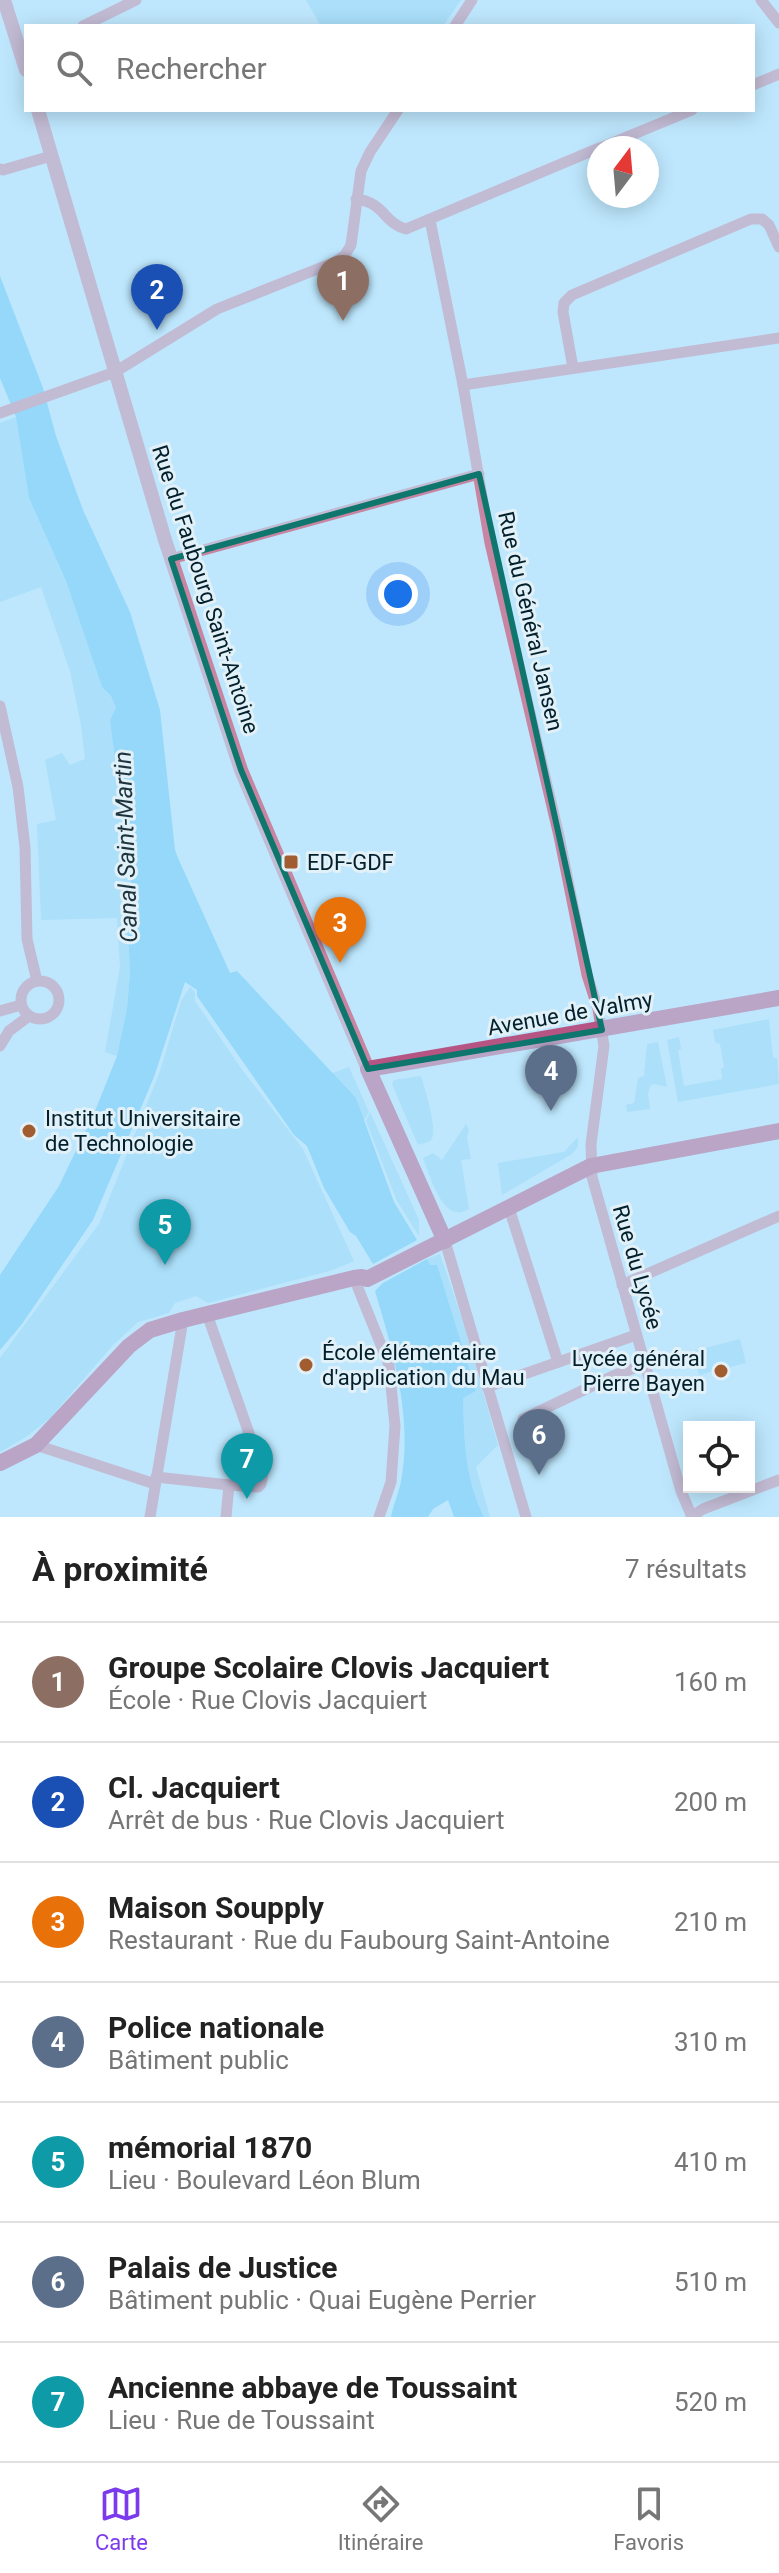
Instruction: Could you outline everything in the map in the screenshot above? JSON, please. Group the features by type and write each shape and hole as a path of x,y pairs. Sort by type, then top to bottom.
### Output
{"main road":[{"name":"Avenue de Valmy","path":"368,1069 779,998"},
{"path":"368,1069 439,1244"},
{"path":"0,1463 36,1445 129,1346 150,1330 361,1279 439,1244 591,1166 779,1131"}],"street":[{"path":"4,0 24,57"},
{"path":"87,24 136,0"},
{"path":"456,24 472,0"},
{"path":"761,0 779,23"},
{"path":"755,84 779,74"},
{"name":"Rue du Faubourg Saint-Antoine","path":"39,112 171,559 241,770 368,1069"},
{"path":"4,412 115,372 217,309 335,262 345,255 351,245 361,171 397,112"},
{"path":"629,136 687,112"},
{"path":"356,199 378,206 396,226 406,229 587,154"},
{"path":"0,169 51,156"},
{"path":"573,368 563,312 564,303 572,295 751,219 762,219 769,225 779,247"},
{"name":"Rue du Général Jansen","path":"430,220 490,543 602,1030 604,1046 591,1166"},
{"path":"463,385 779,338"},
{"path":"171,559 479,474"},
{"path":"0,706 18,787 25,847 27,939 37,981"},
{"path":"37,981 44,981 55,989 59,1002 48,1017 35,1019 21,1005 24,989 37,981"},
{"path":"0,1011 21,1005"},
{"path":"0,1046 9,1031 29,1016"},
{"name":"Rue du Lycée","path":"591,1166 636,1335 691,1517"},
{"path":"509,1208 558,1362"},
{"path":"622,1285 779,1216"},
{"path":"439,1244 526,1517"},
{"path":"361,1279 389,1365 395,1426 391,1482 379,1517"},
{"path":"36,1445 156,1480 258,1487 263,1473 207,1314"},
{"path":"150,1517 183,1320"},
{"path":"487,1387 636,1335"},
{"path":"523,1419 645,1364"},
{"path":"691,1517 703,1509 779,1480"},
{"path":"226,1516 229,1485"}],"highlighted area":[{"path":"479,474 602,1030 368,1069 241,770 171,559"}],"shaded area":[{"path":"306,0 461,0 444,24 320,24"},
{"path":"0,276 43,388 56,436 83,510 130,612 160,710 178,858 230,973 237,971 356,1098 394,1202 417,1240 373,1264 324,1188 307,1146 294,1135 197,996 197,990 185,982 154,1077 93,1220 22,1324 0,1350 0,1275 59,1186 117,1056 127,1009 130,973 131,869 110,720 116,708 111,696 102,687 66,581 29,498 16,417 0,378"},
{"path":"16,417 29,498 66,581 102,687 111,696 116,709 110,720 131,869 130,973 127,1009 117,1056 105,1052 120,967 117,918 41,920 37,824 56,820 45,760 62,753 70,765 85,759 70,671 41,587 0,602 0,423"},
{"path":"190,987 195,992 195,1001 243,1071 303,1149 354,1261 333,1270 208,1303 196,1296 175,1303 169,1313 138,1322 113,1345 50,1418 0,1452 0,1358 99,1224 160,1071 181,1001"},
{"path":"769,1019 779,1084 678,1102 667,1040 679,1037 684,1086 722,1079 721,1069 724,1067 720,1044 715,1042 713,1030"},
{"path":"658,1042 667,1087 650,1086 650,1109 627,1112 626,1105 634,1103 638,1078 644,1076 647,1044"},
{"path":"349,1067 369,1112 354,1136 325,1076"},
{"path":"421,1076 433,1135 430,1141 418,1145 392,1084 394,1080"},
{"path":"370,1112 419,1220 419,1236 397,1201 366,1121"},
{"path":"466,1124 471,1159 461,1160 469,1209 460,1212 452,1211 445,1205 423,1158 433,1153 442,1160"},
{"path":"578,1137 578,1147 572,1154 502,1195 498,1163 564,1152"},
{"path":"440,1254 498,1445 476,1467 490,1517 484,1517 478,1503 469,1474 465,1444 463,1398 476,1391 427,1259"},
{"path":"427,1259 430,1265 437,1265 476,1391 463,1398 464,1429 469,1474 484,1517 454,1517 448,1500 433,1509 428,1517 391,1517 401,1481 405,1432 399,1384 375,1291 383,1283"},
{"path":"740,1339 746,1363 699,1375 693,1351"}],"place":[{"name":"Groupe Scolaire Clovis Jacquiert","path":"343,321"},
{"name":"Cl. Jacquiert","path":"157,330"},
{"name":"EDF-GDF","path":"291,862"},
{"name":"Maison Soupply","path":"340,963"},
{"name":"Police nationale","path":"551,1111"},
{"name":"Institut Universitaire de Technologie","path":"29,1131"},
{"name":"mémorial 1870","path":"165,1265"},
{"name":"École élémentaire d'application du Mau","path":"306,1365"},
{"name":"Lycée général Pierre Bayen","path":"721,1371"},
{"name":"Palais de Justice","path":"539,1475"},
{"name":"Ancienne abbaye de Toussaint","path":"247,1499"}],"water label":[{"name":"Canal Saint-Martin","path":"126,847"}]}
